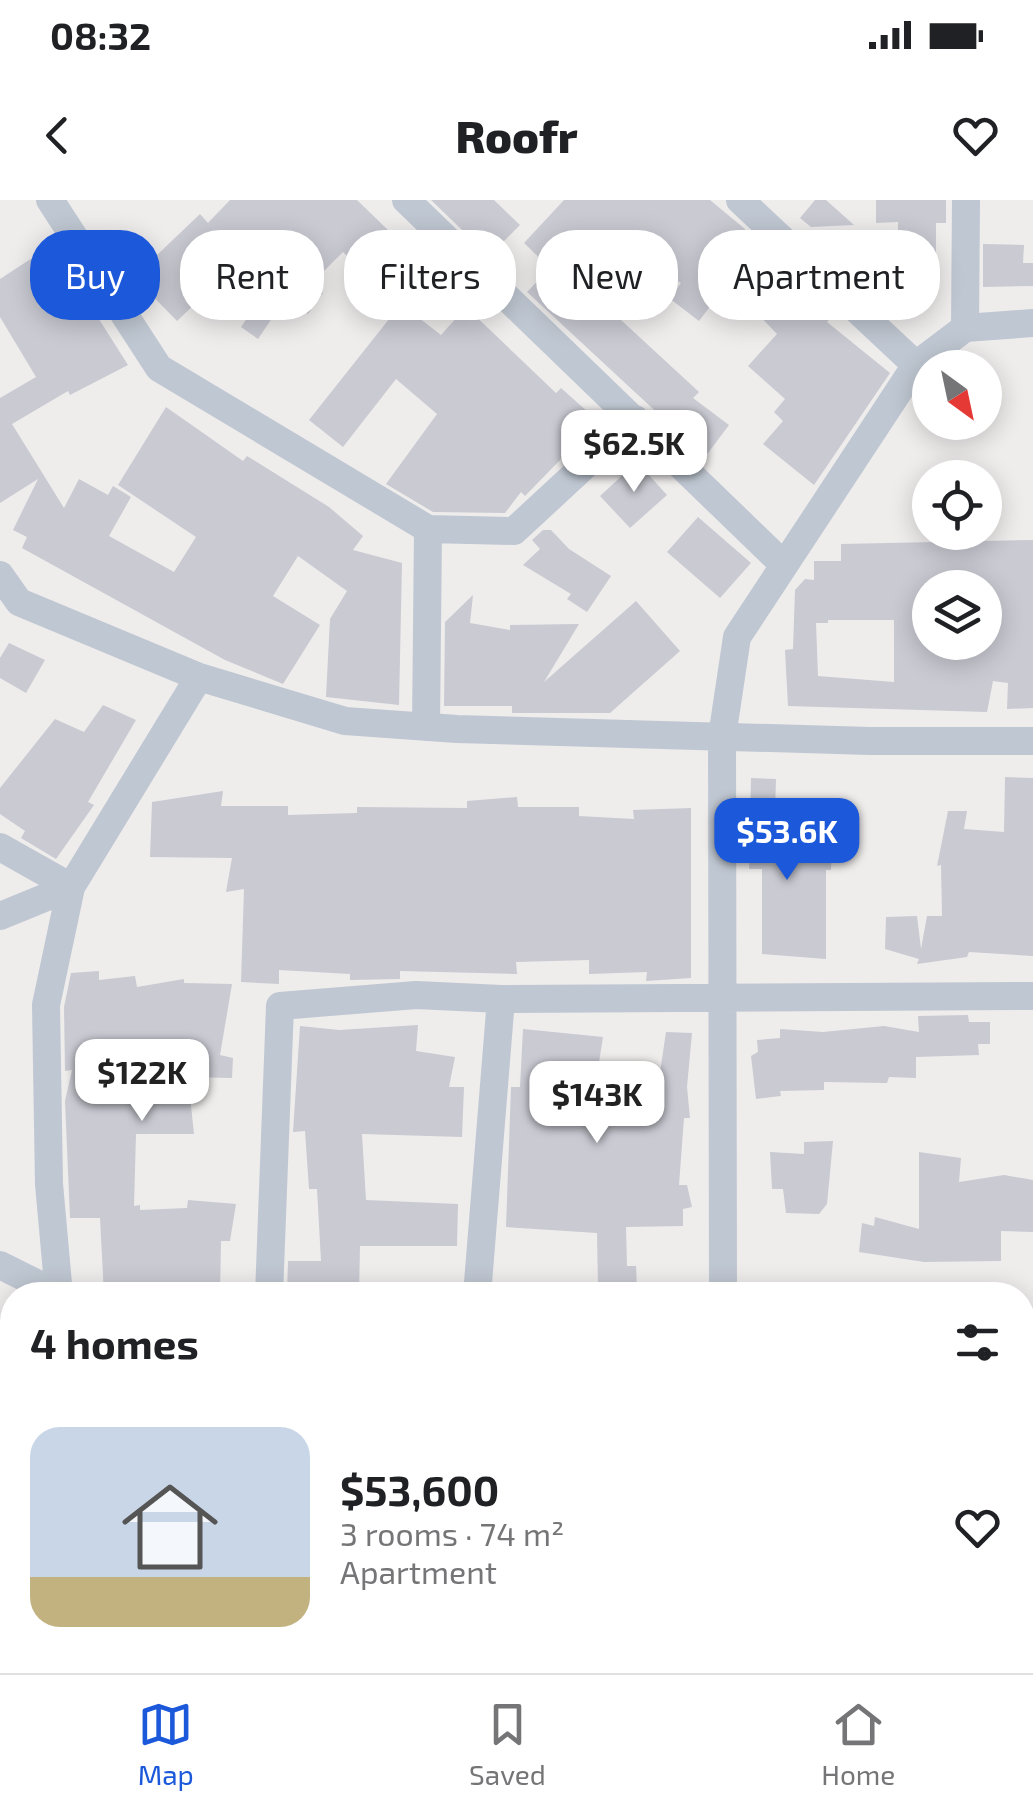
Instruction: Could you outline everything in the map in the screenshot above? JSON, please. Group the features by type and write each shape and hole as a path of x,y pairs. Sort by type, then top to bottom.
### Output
{"street":[{"path":"50,200 159,368 428,529 514,532 635,419"},
{"path":"406,200 784,565"},
{"path":"740,200 912,361"},
{"path":"965,328 966,200"},
{"path":"936,350 965,328 1033,323"},
{"path":"723,1282 722,737 737,637 912,371"},
{"path":"426,727 428,529"},
{"path":"0,575 19,602 200,677 345,721 722,737 1033,740"},
{"path":"59,1282 49,1184 46,1005 72,887 200,677"},
{"path":"0,846 72,887"},
{"path":"0,916 72,887"},
{"path":"269,1282 280,1006 416,995 501,999 1033,996"},
{"path":"478,1282 501,999"},
{"path":"0,1265 34,1282"}],"building":[{"path":"230,200 357,200 388,230 344,230 344,253 324,271 324,230 183,230 200,214 208,223"},
{"path":"431,200 494,200 520,225 515,230 462,230"},
{"path":"564,200 710,200 745,230 698,230 699,321 678,305 681,283 678,230 536,230"},
{"path":"815,200 826,200 854,225 811,227 800,218"},
{"path":"876,200 946,200 946,223 936,223 936,230 898,230 898,222 876,223"},
{"path":"536,230 536,255 524,243"},
{"path":"180,233 177,321 160,304 160,252"},
{"path":"983,244 1024,245 1023,263 1033,263 1033,286 983,287"},
{"path":"30,259 30,320 100,320 128,365 70,395 68,391 12,424 64,508 79,479 108,495 113,486 131,497 109,536 174,572 196,537 118,485 166,407 243,461 247,456 329,507 363,536 353,550 402,563 399,705 326,697 330,619 347,591 298,556 273,596 320,625 283,684 225,660 22,548 27,537 13,530 38,479 0,503 0,398 36,377 0,317 0,279"},
{"path":"536,283 536,300 527,292"},
{"path":"246,320 271,320 258,339 241,327"},
{"path":"388,320 422,320 441,335 454,320 480,320 556,393 561,388 598,421 525,496 521,492 505,513 433,512 386,484 437,414 396,379 343,447 309,420"},
{"path":"557,320 621,320 699,392 693,398 729,425 702,461 676,437 679,433"},
{"path":"764,320 829,320 890,373 814,485 763,444 783,421 774,412 785,399 748,366 777,334"},
{"path":"637,462 667,495 630,528 600,496"},
{"path":"698,517 751,563 720,598 667,552"},
{"path":"543,530 551,530 569,549 611,576 587,612 567,599 571,594 523,565 540,549 532,540"},
{"path":"1033,540 1033,708 1007,709 1008,683 993,681 987,712 788,706 785,650 793,649 795,590 805,579 814,580 814,561 841,561 841,544 912,543 912,550 1002,550 1002,541","holes":["894,620 894,682 818,676 816,623"]},
{"path":"473,595 470,623 510,630 510,625 579,624 544,682 636,601 680,651 610,713 512,713 512,706 444,706 445,622"},
{"path":"9,643 45,660 26,693 0,678 0,658"},
{"path":"103,705 136,720 88,802 94,805 56,859 21,838 25,831 0,814 0,788 55,719 84,732"},
{"path":"1005,777 1033,778 1033,956 969,952 967,957 917,964 919,959 885,949 886,917 917,916 921,949 927,916 942,916 941,865 937,866 948,811 967,811 964,829 1004,832"},
{"path":"751,778 776,779 774,847 832,849 831,870 826,870 826,959 762,954 762,869 749,869"},
{"path":"223,791 221,806 288,806 288,815 357,813 357,807 467,808 467,801 517,797 518,807 579,807 579,816 634,819 633,810 691,808 691,978 646,981 647,972 589,974 589,960 516,962 517,974 400,971 400,979 350,980 350,974 279,970 279,984 241,982 244,889 226,892 232,858 150,857 152,802"},
{"path":"99,971 99,980 135,976 137,987 184,979 184,983 232,984 220,1055 233,1058 232,1078 188,1077 194,1134 136,1134 134,1206 140,1205 140,1210 187,1208 188,1200 236,1204 230,1241 221,1241 220,1282 103,1282 100,1218 70,1218 65,1101 72,1070 65,1071 64,1007 71,973"},
{"path":"968,1015 969,1022 990,1022 990,1044 978,1044 979,1055 916,1057 916,1078 889,1077 887,1083 824,1082 824,1090 780,1091 781,1096 756,1099 751,1056 758,1052 757,1040 780,1038 780,1029 823,1032 884,1026 919,1032 918,1016"},
{"path":"418,1025 416,1051 455,1057 449,1087 464,1087 462,1137 362,1134 366,1200 458,1204 457,1246 360,1246 359,1282 287,1282 288,1261 321,1261 317,1189 309,1189 305,1131 293,1132 300,1026 339,1030"},
{"path":"523,1029 603,1037 597,1075 659,1079 666,1032 692,1033 687,1087 690,1118 684,1118 679,1185 687,1185 692,1207 683,1209 683,1226 626,1227 627,1266 636,1266 637,1282 598,1282 597,1233 506,1227 511,1087 520,1087"},
{"path":"833,1141 827,1204 819,1214 786,1213 783,1189 772,1189 770,1152 804,1154 804,1142"},
{"path":"919,1152 961,1158 959,1182 1004,1175 1033,1180 1033,1232 1001,1231 1001,1261 924,1262 859,1252 862,1223 874,1226 875,1217 919,1229"}]}
